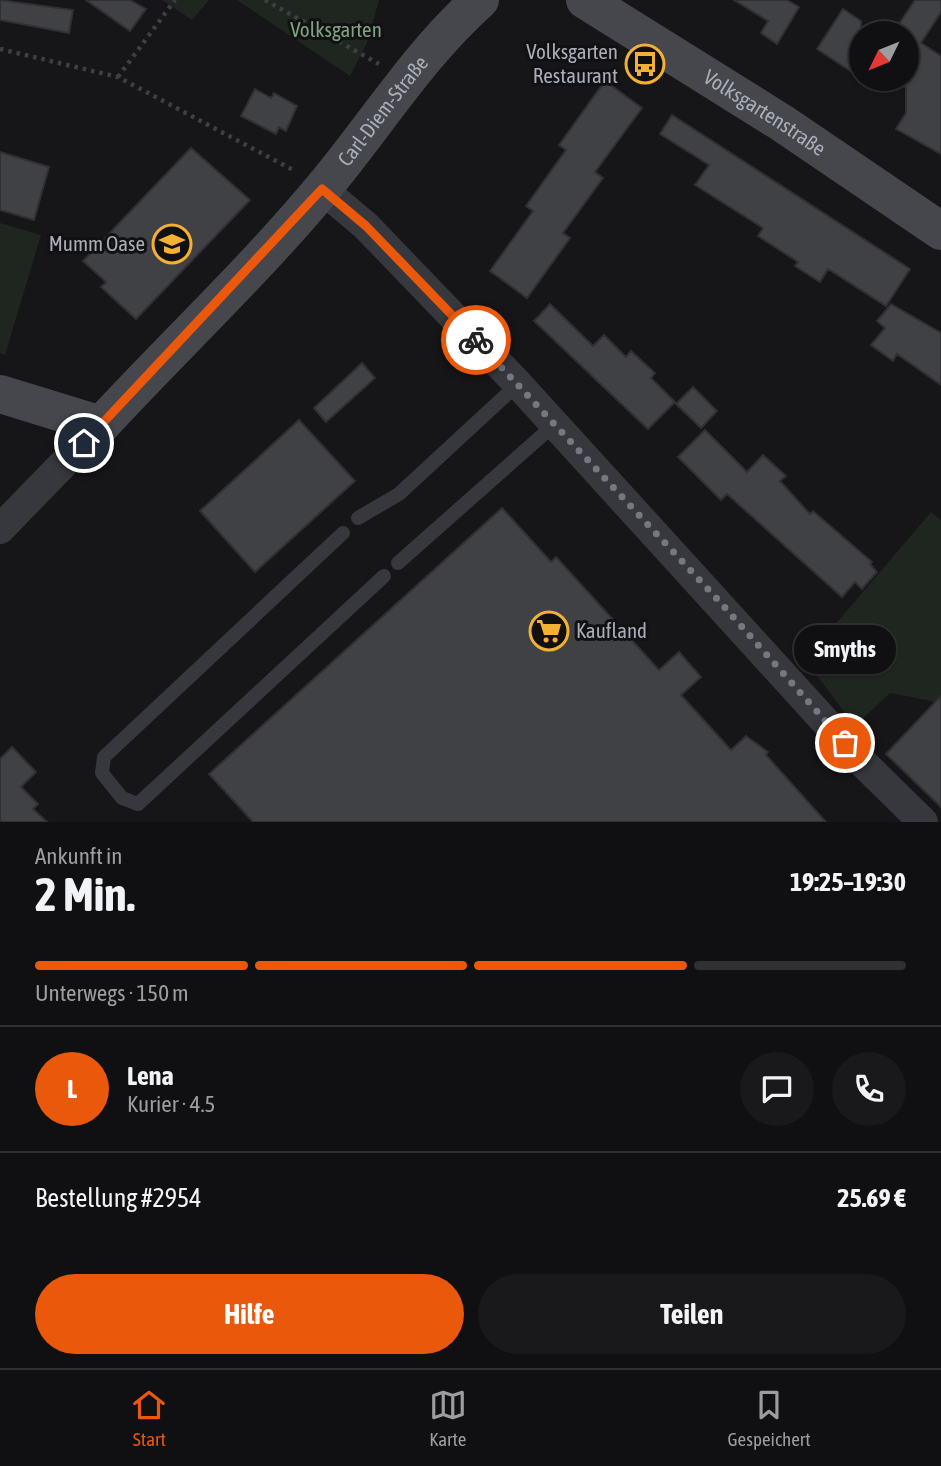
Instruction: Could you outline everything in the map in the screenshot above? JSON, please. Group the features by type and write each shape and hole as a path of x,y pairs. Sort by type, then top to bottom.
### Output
{"street":[{"name":"Carl-Diem-Straße","path":"0,529 322,189 407,81 460,19 480,0"},
{"name":"Volksgartenstraße","path":"585,0 782,123 941,231"},
{"path":"322,189 366,226 519,384 863,762 923,822"},
{"path":"0,394 101,425"}],"lane":[{"path":"358,518 399,494 519,384"},
{"path":"398,563 555,424"},
{"path":"343,533 104,757 102,773 122,798 138,804 384,576"}],"path":[{"path":"118,77 175,0"},
{"path":"265,0 407,81"},
{"path":"0,49 118,77 293,170 322,189"}],"green space":[{"path":"162,0 209,0 192,20"},
{"name":"Volksgarten","path":"237,0 379,0 367,43 350,76"},
{"path":"0,223 41,235 5,355 0,353"},
{"path":"931,512 941,520 941,703 890,693 855,726 805,660"}],"building":[{"path":"0,0 73,10 69,33 0,20"},
{"path":"86,0 130,0 146,9 130,31"},
{"path":"734,0 787,0 799,7 777,44 761,33 768,21"},
{"path":"915,0 941,0 941,12 921,43 941,56 941,154 896,129 906,113 906,91 919,91 919,21 901,21"},
{"path":"843,9 861,21 849,21 849,70 817,49"},
{"path":"605,81 642,108 595,172 603,178 563,233 570,238 527,298 490,271 533,211 526,206 566,150 559,145"},
{"path":"255,89 271,98 274,93 297,106 286,131 279,127 276,134 241,116"},
{"path":"672,115 910,269 886,306 828,269 820,282 795,266 798,262 758,236 763,228 695,185 709,165 660,134"},
{"path":"191,148 250,200 136,319 101,287 106,282 83,261"},
{"path":"0,152 49,167 34,220 0,210"},
{"path":"550,304 593,346 604,335 626,357 631,351 655,373 651,378 675,402 648,429 534,321"},
{"path":"891,304 941,333 941,385 897,354 893,361 871,345 885,328 877,321"},
{"path":"362,363 375,378 326,422 314,408"},
{"path":"693,387 717,411 701,428 676,404"},
{"path":"299,420 355,481 255,572 200,511"},
{"path":"705,430 747,472 763,455 786,476 780,481 810,514 813,511 872,562 870,564 877,572 862,589 855,582 842,597 727,494 721,500 678,457"},
{"name":"Kaufland","path":"502,508 551,562 556,557 659,670 679,652 701,677 681,695 731,750 746,736 768,752 766,755 826,822 253,822 209,774"},
{"path":"941,696 941,807 886,754"},
{"path":"12,747 36,772 21,787 38,804 33,809 47,822 0,822 0,759"}],"way so far":[{"path":"476,340 720,602 845,743"}],"place":[{"name":"Volksgarten Restaurant","path":"645,64"},
{"name":"Mumm Oase","path":"172,244"},
{"name":"Kaufland","path":"549,631"},
{"name":"Smyths","path":"845,743"}],"route":[{"path":"84,443 322,189 366,226 476,340"}]}
